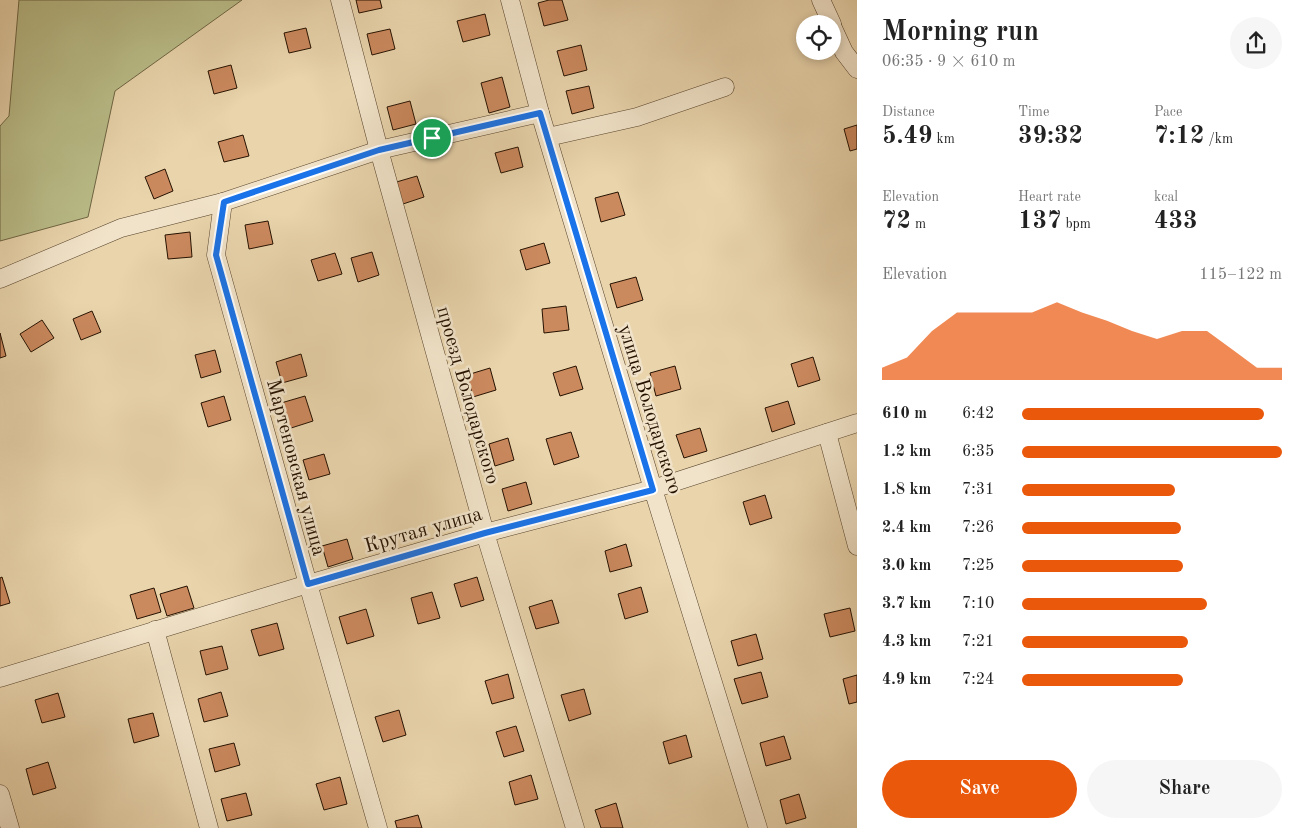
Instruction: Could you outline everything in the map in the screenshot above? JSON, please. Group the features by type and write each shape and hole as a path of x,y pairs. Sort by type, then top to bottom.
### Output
{"street":[{"name":"проезд Володарского","path":"340,0 379,150 485,533 575,828"},
{"name":"улица Володарского","path":"510,0 540,113 653,490 758,828"},
{"path":"821,0 828,15"},
{"path":"841,45 857,69"},
{"path":"548,137 636,117 725,87"},
{"path":"0,279 121,228 224,202 379,150 540,113"},
{"name":"Мартеновская улица","path":"224,202 216,255 378,828"},
{"name":"Крутая улица","path":"0,678 308,584 485,533 653,490 857,423"},
{"path":"827,434 857,546"},
{"path":"155,630 209,828"},
{"path":"0,794 10,828"}],"green space":[{"path":"19,0 242,0 115,91 88,217 0,241 0,126 9,116"}],"building":[{"path":"356,0 380,0 382,8 359,13"},
{"path":"549,0 562,0 568,20 544,26 538,3"},
{"path":"485,14 490,35 463,42 457,21"},
{"path":"306,28 311,48 289,53 284,33"},
{"path":"390,29 395,49 372,55 367,34"},
{"path":"581,45 587,70 564,76 557,51"},
{"path":"231,65 237,88 214,94 208,71"},
{"path":"502,77 510,107 489,113 481,83"},
{"path":"589,86 594,108 572,114 566,91"},
{"path":"410,101 416,124 393,130 387,107"},
{"path":"857,125 857,149 850,151 844,129"},
{"path":"243,135 249,156 224,162 218,142"},
{"path":"518,147 523,167 501,173 495,153"},
{"path":"165,169 173,191 154,199 145,177"},
{"path":"417,176 424,197 400,205 393,183"},
{"path":"618,192 625,215 601,222 595,198"},
{"path":"268,221 273,244 249,249 245,225"},
{"path":"190,232 192,257 168,259 165,235"},
{"path":"544,243 550,263 526,270 520,250"},
{"path":"372,252 379,275 358,282 351,258"},
{"path":"335,253 342,274 318,281 311,260"},
{"path":"636,277 643,300 617,308 610,284"},
{"path":"566,306 569,330 544,333 542,309"},
{"path":"92,311 101,332 81,340 73,319"},
{"path":"42,320 54,338 31,352 20,334"},
{"path":"0,333 6,356 0,358"},
{"path":"215,350 221,372 201,378 195,355"},
{"path":"301,354 307,376 282,383 276,362"},
{"path":"813,357 820,380 798,387 791,364"},
{"path":"576,366 583,389 560,396 553,373"},
{"path":"675,366 681,389 656,396 650,373"},
{"path":"490,368 496,390 473,397 467,375"},
{"path":"224,396 231,420 208,427 201,403"},
{"path":"305,396 313,421 288,429 281,403"},
{"path":"788,401 795,424 772,432 765,408"},
{"path":"700,428 707,451 684,458 676,435"},
{"path":"571,432 579,457 554,465 546,439"},
{"path":"508,438 514,460 495,466 489,444"},
{"path":"324,454 330,474 309,480 303,460"},
{"path":"526,482 532,504 508,511 502,489"},
{"path":"765,495 772,518 750,525 743,502"},
{"path":"347,539 353,559 328,567 322,546"},
{"path":"626,544 632,566 610,572 605,551"},
{"path":"2,577 10,603 0,606 0,578"},
{"path":"477,577 484,600 461,607 454,584"},
{"path":"187,586 194,608 167,616 160,594"},
{"path":"641,587 648,612 625,619 618,594"},
{"path":"154,588 161,612 137,619 130,595"},
{"path":"432,592 440,618 418,624 411,598"},
{"path":"552,600 559,623 536,629 529,607"},
{"path":"850,608 855,631 830,637 824,614"},
{"path":"366,609 374,636 347,644 339,617"},
{"path":"277,623 284,649 259,656 251,630"},
{"path":"756,634 763,659 738,666 731,641"},
{"path":"222,646 228,669 206,675 200,651"},
{"path":"761,672 768,697 742,704 734,679"},
{"path":"508,674 514,698 492,704 485,681"},
{"path":"857,675 857,702 849,704 843,679"},
{"path":"584,689 591,714 569,721 561,695"},
{"path":"221,692 228,716 204,722 198,699"},
{"path":"58,693 65,717 42,723 35,700"},
{"path":"399,710 406,735 383,742 375,717"},
{"path":"153,713 159,736 134,743 128,719"},
{"path":"516,726 524,751 504,757 496,732"},
{"path":"686,735 692,757 669,764 663,742"},
{"path":"784,736 791,759 766,766 760,743"},
{"path":"234,743 240,765 215,772 209,749"},
{"path":"48,762 56,788 33,795 26,769"},
{"path":"531,775 538,799 515,805 509,782"},
{"path":"340,777 347,804 324,810 316,784"},
{"path":"246,793 252,815 227,821 221,799"},
{"path":"799,794 806,818 786,824 780,800"},
{"path":"616,803 623,828 601,828 595,810"},
{"path":"418,815 422,828 397,828 395,821"}],"route":[{"path":"540,113 653,490 485,533 308,584 216,255 224,202 379,150 432,138 540,113"}]}
